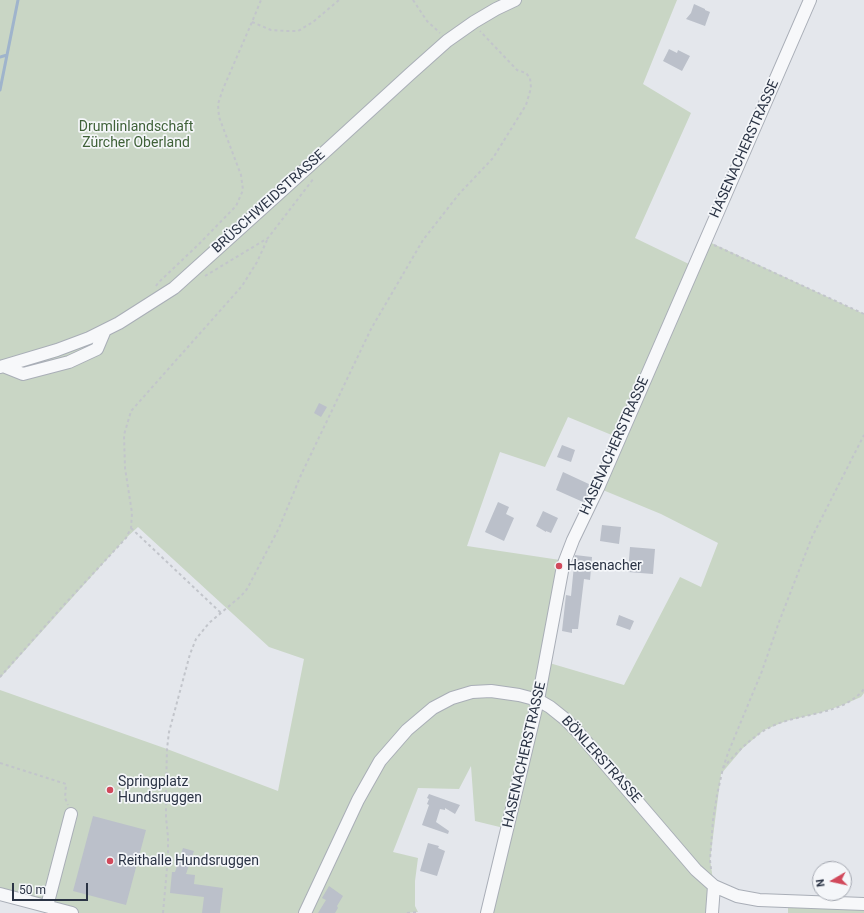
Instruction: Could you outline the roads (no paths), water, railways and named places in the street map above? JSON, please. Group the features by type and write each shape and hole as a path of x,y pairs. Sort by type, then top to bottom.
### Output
{"street":[{"name":"BRÜSCHWEIDSTRASSE","path":"2,367 57,350 89,338 119,324 174,288 448,41 474,22 515,0"},
{"name":"HASENACHERSTRASSE","path":"487,913 538,700 563,566 573,540 598,488 810,0"},
{"name":"BÖNLERSTRASSE","path":"305,913 358,800 380,761 407,730 433,708 452,698 472,692 491,691 520,695 538,700 565,719 577,731 696,870 714,886 737,896 759,900 864,904"},
{"path":"47,906 71,814"},
{"path":"712,913 714,886"},
{"path":"0,894 72,913"}],"waterway":[{"path":"0,90 18,0"},
{"path":"0,57 7,55"}],"place":[{"name":"Hasenacher","path":"559,566"},
{"name":"Springplatz Hundsruggen","path":"110,790"},
{"name":"Reithalle Hundsruggen","path":"110,861"}],"park label":[{"name":"Drumlinlandschaft Zürcher Oberland","path":"136,136"}]}
